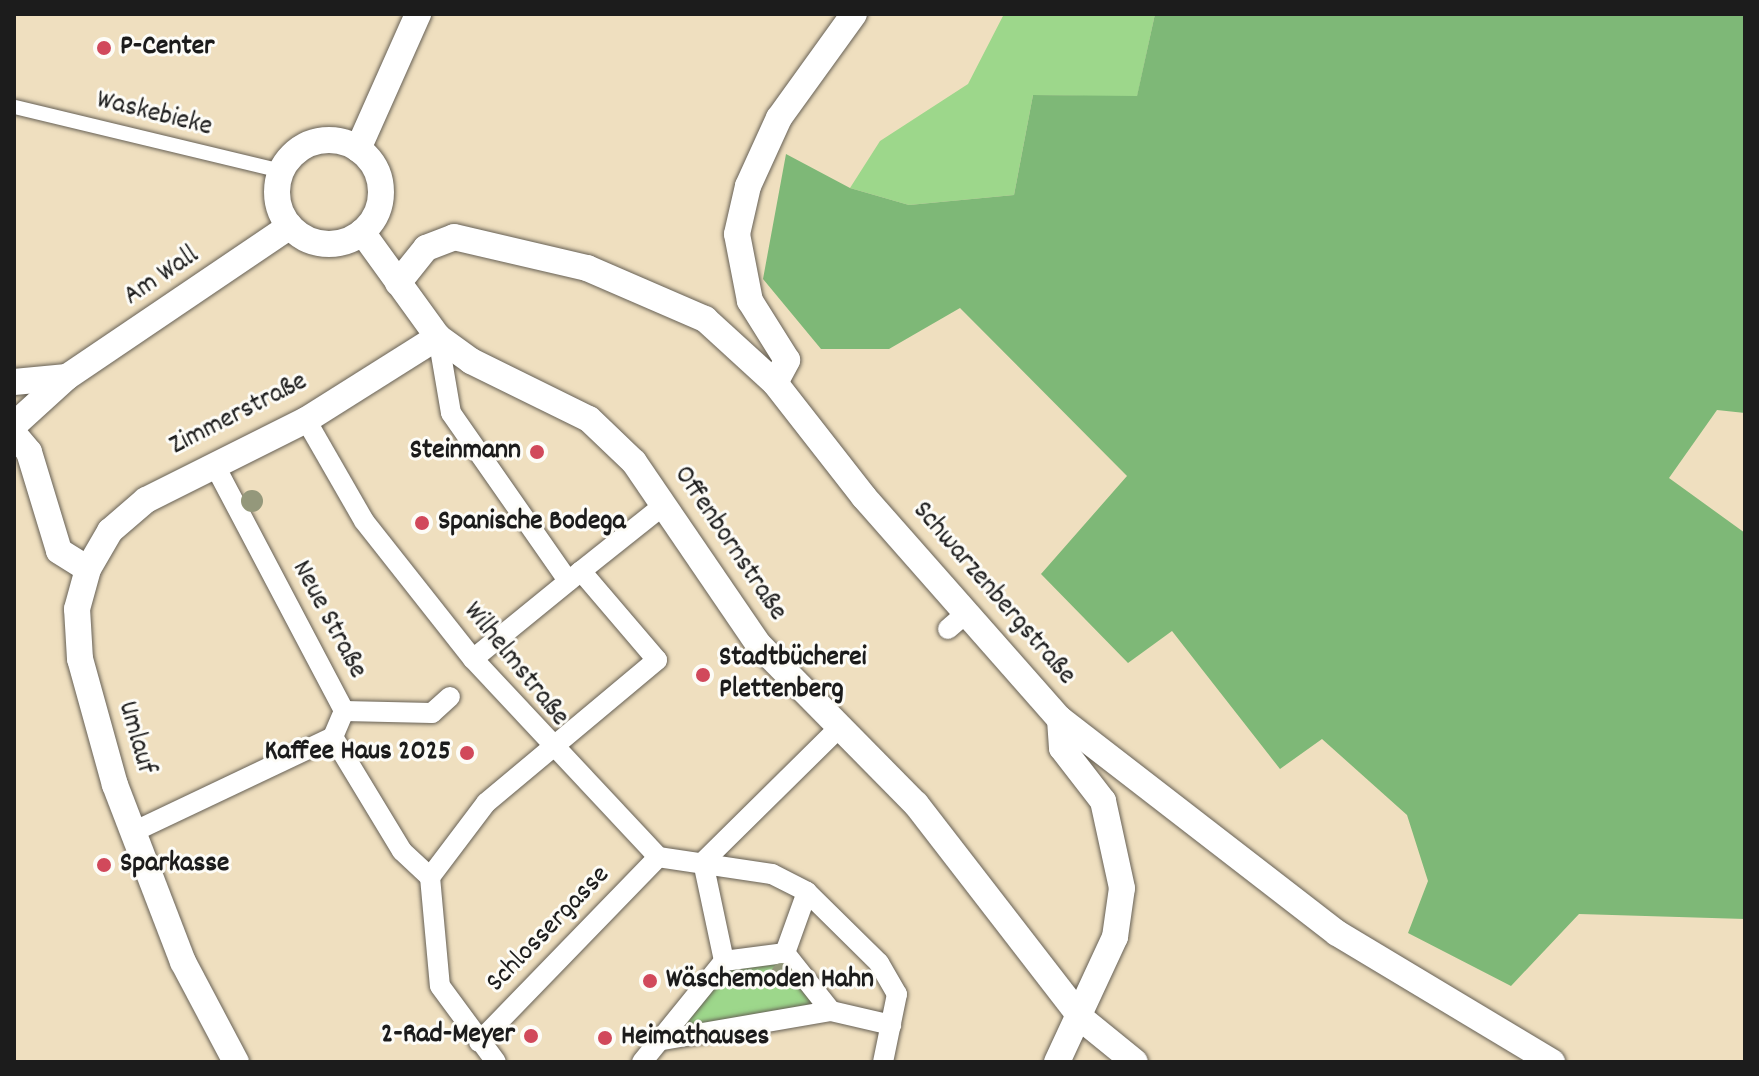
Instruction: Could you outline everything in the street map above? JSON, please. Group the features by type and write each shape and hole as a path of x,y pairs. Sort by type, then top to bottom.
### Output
{"street":[{"path":"358,149 418,14"},
{"path":"775,383 787,360 750,301 737,234 748,186 779,118 854,14"},
{"path":"314,143 358,149 373,164 381,191 362,232 328,244 290,226 278,197 282,171 314,143"},
{"name":"Am Wall","path":"14,425 67,377 290,226"},
{"name":"Offenbornstraße","path":"362,232 438,337 471,361 589,419 634,462 759,645 837,730 916,804 1082,1019 1135,1062"},
{"name":"Schwarzenbergstraße","path":"398,283 439,239 543,256 705,319 775,383 956,622 1060,719 1337,933 1552,1062"},
{"path":"438,337 451,413 574,576 657,660 551,749 658,857 772,874 807,892 879,963 897,994 883,1062"},
{"name":"Zimmerstraße","path":"88,569 126,515 214,464 306,420 438,337"},
{"name":"Am Wall","path":"14,382 67,377"},
{"name":"Wilhelmstraße","path":"306,420 364,521 475,670 551,749 486,803 430,877"},
{"path":"14,434 29,452 59,551 88,569"},
{"name":"Neue Straße","path":"214,464 344,711 333,737"},
{"path":"475,670 574,576 664,505"},
{"name":"Umlauf","path":"88,569 77,609 80,659 131,833 183,962 236,1062"},
{"path":"344,711 432,713 450,697"},
{"path":"1057,1062 1082,1019 1115,937 1122,888 1103,801 1062,748 1060,719"},
{"path":"703,862 837,730"},
{"path":"131,833 333,737 402,851 430,877 440,986 496,1062"},
{"name":"Schlossergasse","path":"479,1042 658,857"},
{"path":"703,862 724,961"},
{"path":"785,953 807,892"},
{"path":"642,1062 724,961 785,953"},
{"path":"785,953 831,1011"},
{"path":"657,1041 831,1011 891,1025"}],"lane":[{"name":"Waskebieke","path":"15,107 282,171"}],"green space":[{"path":"1004,14 1155,14 1137,97 1033,95 1014,195 909,205 850,188 880,141 968,84"},
{"path":"1155,14 1745,14 1745,413 1717,410 1669,478 1745,533 1745,919 1579,914 1511,986 1408,933 1428,881 1407,815 1322,739 1280,769 1172,631 1128,663 1041,574 1127,476 960,308 889,349 821,349 763,279 786,154 850,188 909,205 1014,195 1033,95 1137,96"},
{"path":"785,953 831,1011 657,1041 724,961"}],"place":[{"name":"P-Center","path":"104,48"},
{"name":"Steinmann","path":"537,452"},
{"name":"Spanische Bodega","path":"422,523"},
{"name":"Stadtbücherei Plettenberg","path":"703,675"},
{"name":"Kaffee Haus 2025","path":"467,753"},
{"name":"Sparkasse","path":"104,865"},
{"name":"Wäschemoden Hahn","path":"650,981"},
{"name":"2-Rad-Meyer","path":"531,1036"},
{"name":"Heimathauses","path":"605,1038"}]}
